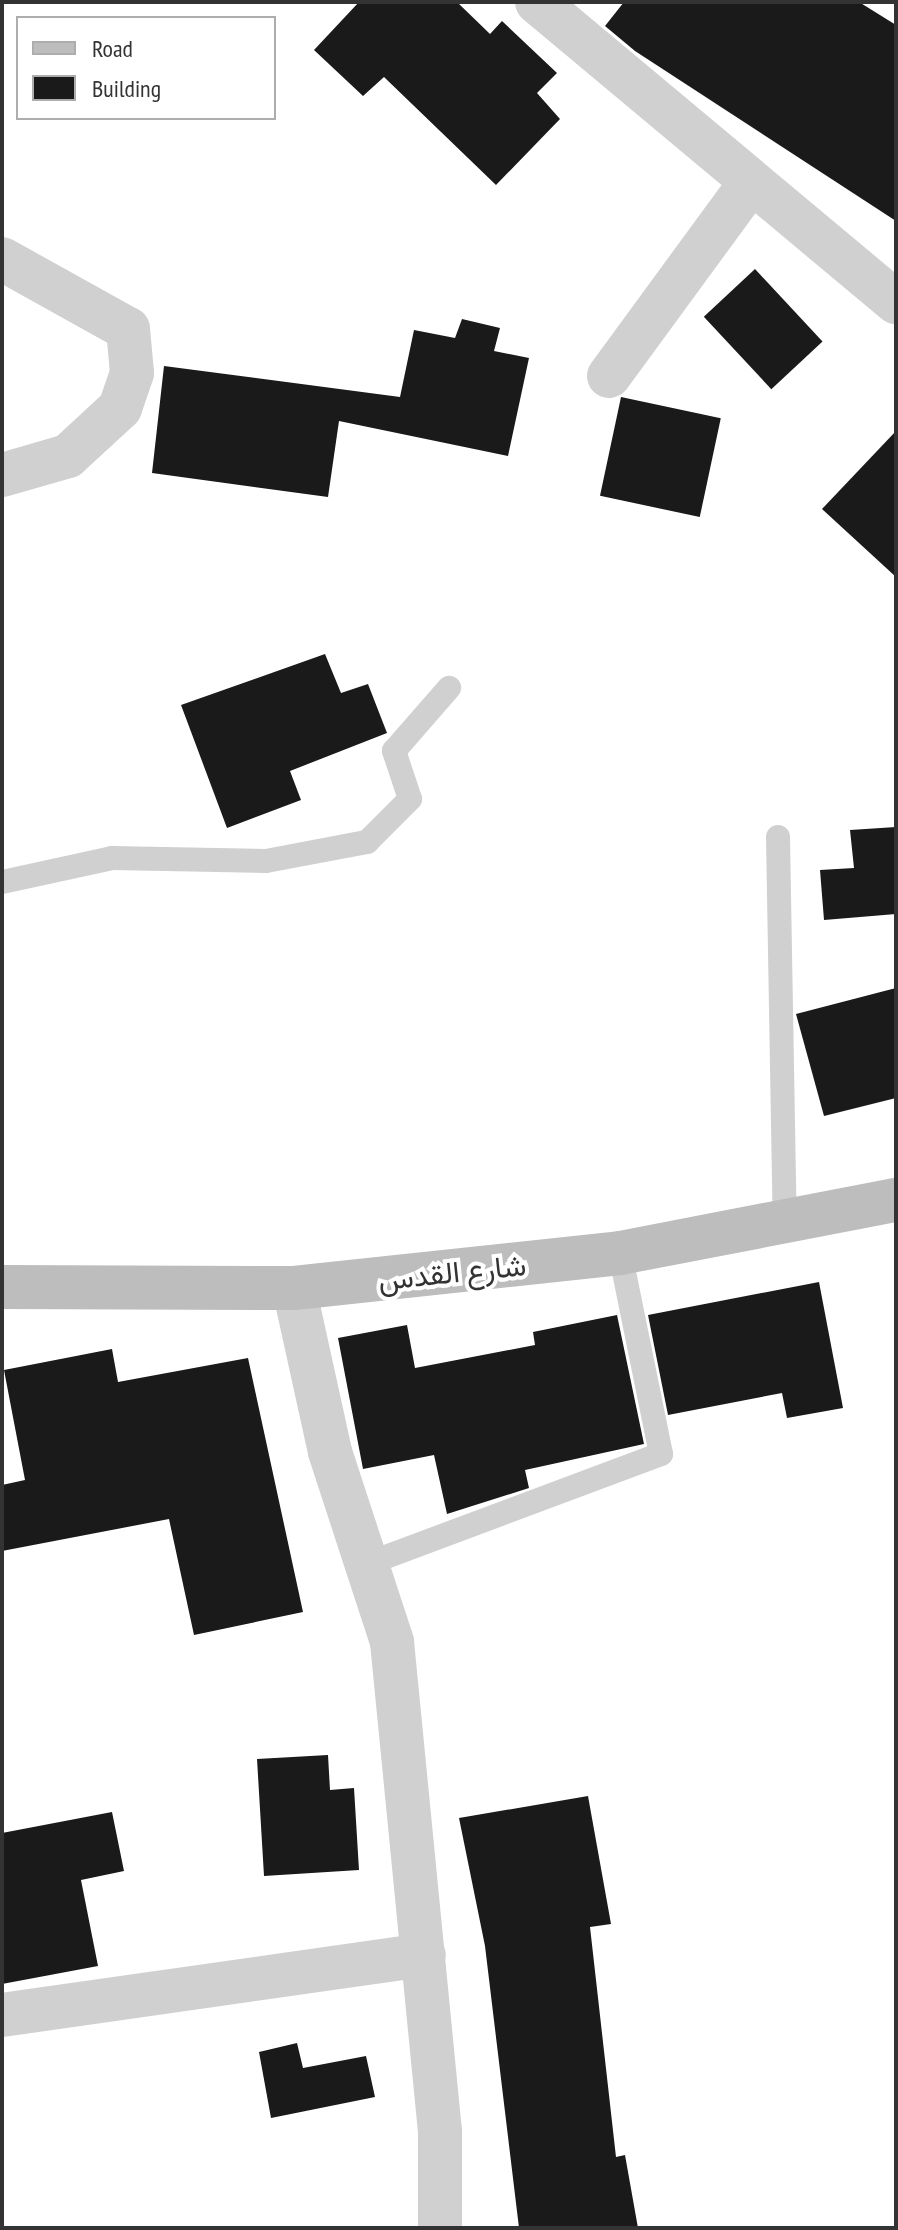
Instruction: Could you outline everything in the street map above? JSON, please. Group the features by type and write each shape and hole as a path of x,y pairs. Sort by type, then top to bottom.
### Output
{"main road":[{"name":"شارع القدس","path":"2,1287 294,1288 620,1253 785,1226 896,1200"}],"street":[{"path":"537,2 896,302"},
{"path":"609,376 750,183"},
{"path":"2,259 128,329 132,373 120,408 68,456 2,475"},
{"path":"294,1288 330,1452 392,1642 424,1955 440,2228"},
{"path":"2,2015 424,1955"}],"lane":[{"path":"2,882 112,858 266,861 367,842 410,799 394,751 449,688"},
{"path":"778,837 785,1226"},
{"path":"367,1564 661,1454 620,1253"}],"building":[{"path":"359,2 457,2 490,34 502,21 557,73 537,93 560,119 496,185 384,77 363,96 314,50"},
{"path":"624,2 859,2 896,25 896,221 635,51 605,26"},
{"path":"755,269 823,341 771,389 704,317"},
{"path":"462,319 500,328 494,351 529,358 508,456 339,421 328,497 152,473 164,366 400,397 414,330 455,338"},
{"path":"621,397 721,418 700,517 600,496"},
{"path":"896,431 896,577 822,509"},
{"path":"325,654 341,693 368,684 387,733 290,771 301,800 227,828 181,705"},
{"path":"896,827 896,914 824,920 820,870 854,868 850,830"},
{"path":"896,988 896,1098 824,1116 796,1014"},
{"path":"819,1282 843,1408 787,1418 782,1393 668,1415 648,1315"},
{"path":"617,1315 644,1444 525,1470 529,1488 447,1514 434,1455 363,1469 338,1338 407,1325 415,1368 535,1345 533,1332"},
{"path":"112,1349 118,1382 248,1358 303,1612 194,1635 169,1519 2,1551 2,1485 25,1480 4,1370"},
{"path":"328,1755 330,1790 354,1788 359,1870 264,1876 257,1759"},
{"path":"588,1796 611,1924 590,1927 616,2157 625,2155 638,2228 519,2228 485,1946 459,1818"},
{"path":"112,1812 124,1871 81,1880 98,1966 2,1984 2,1833"},
{"path":"297,2043 303,2068 366,2056 375,2097 271,2118 259,2052"}]}
